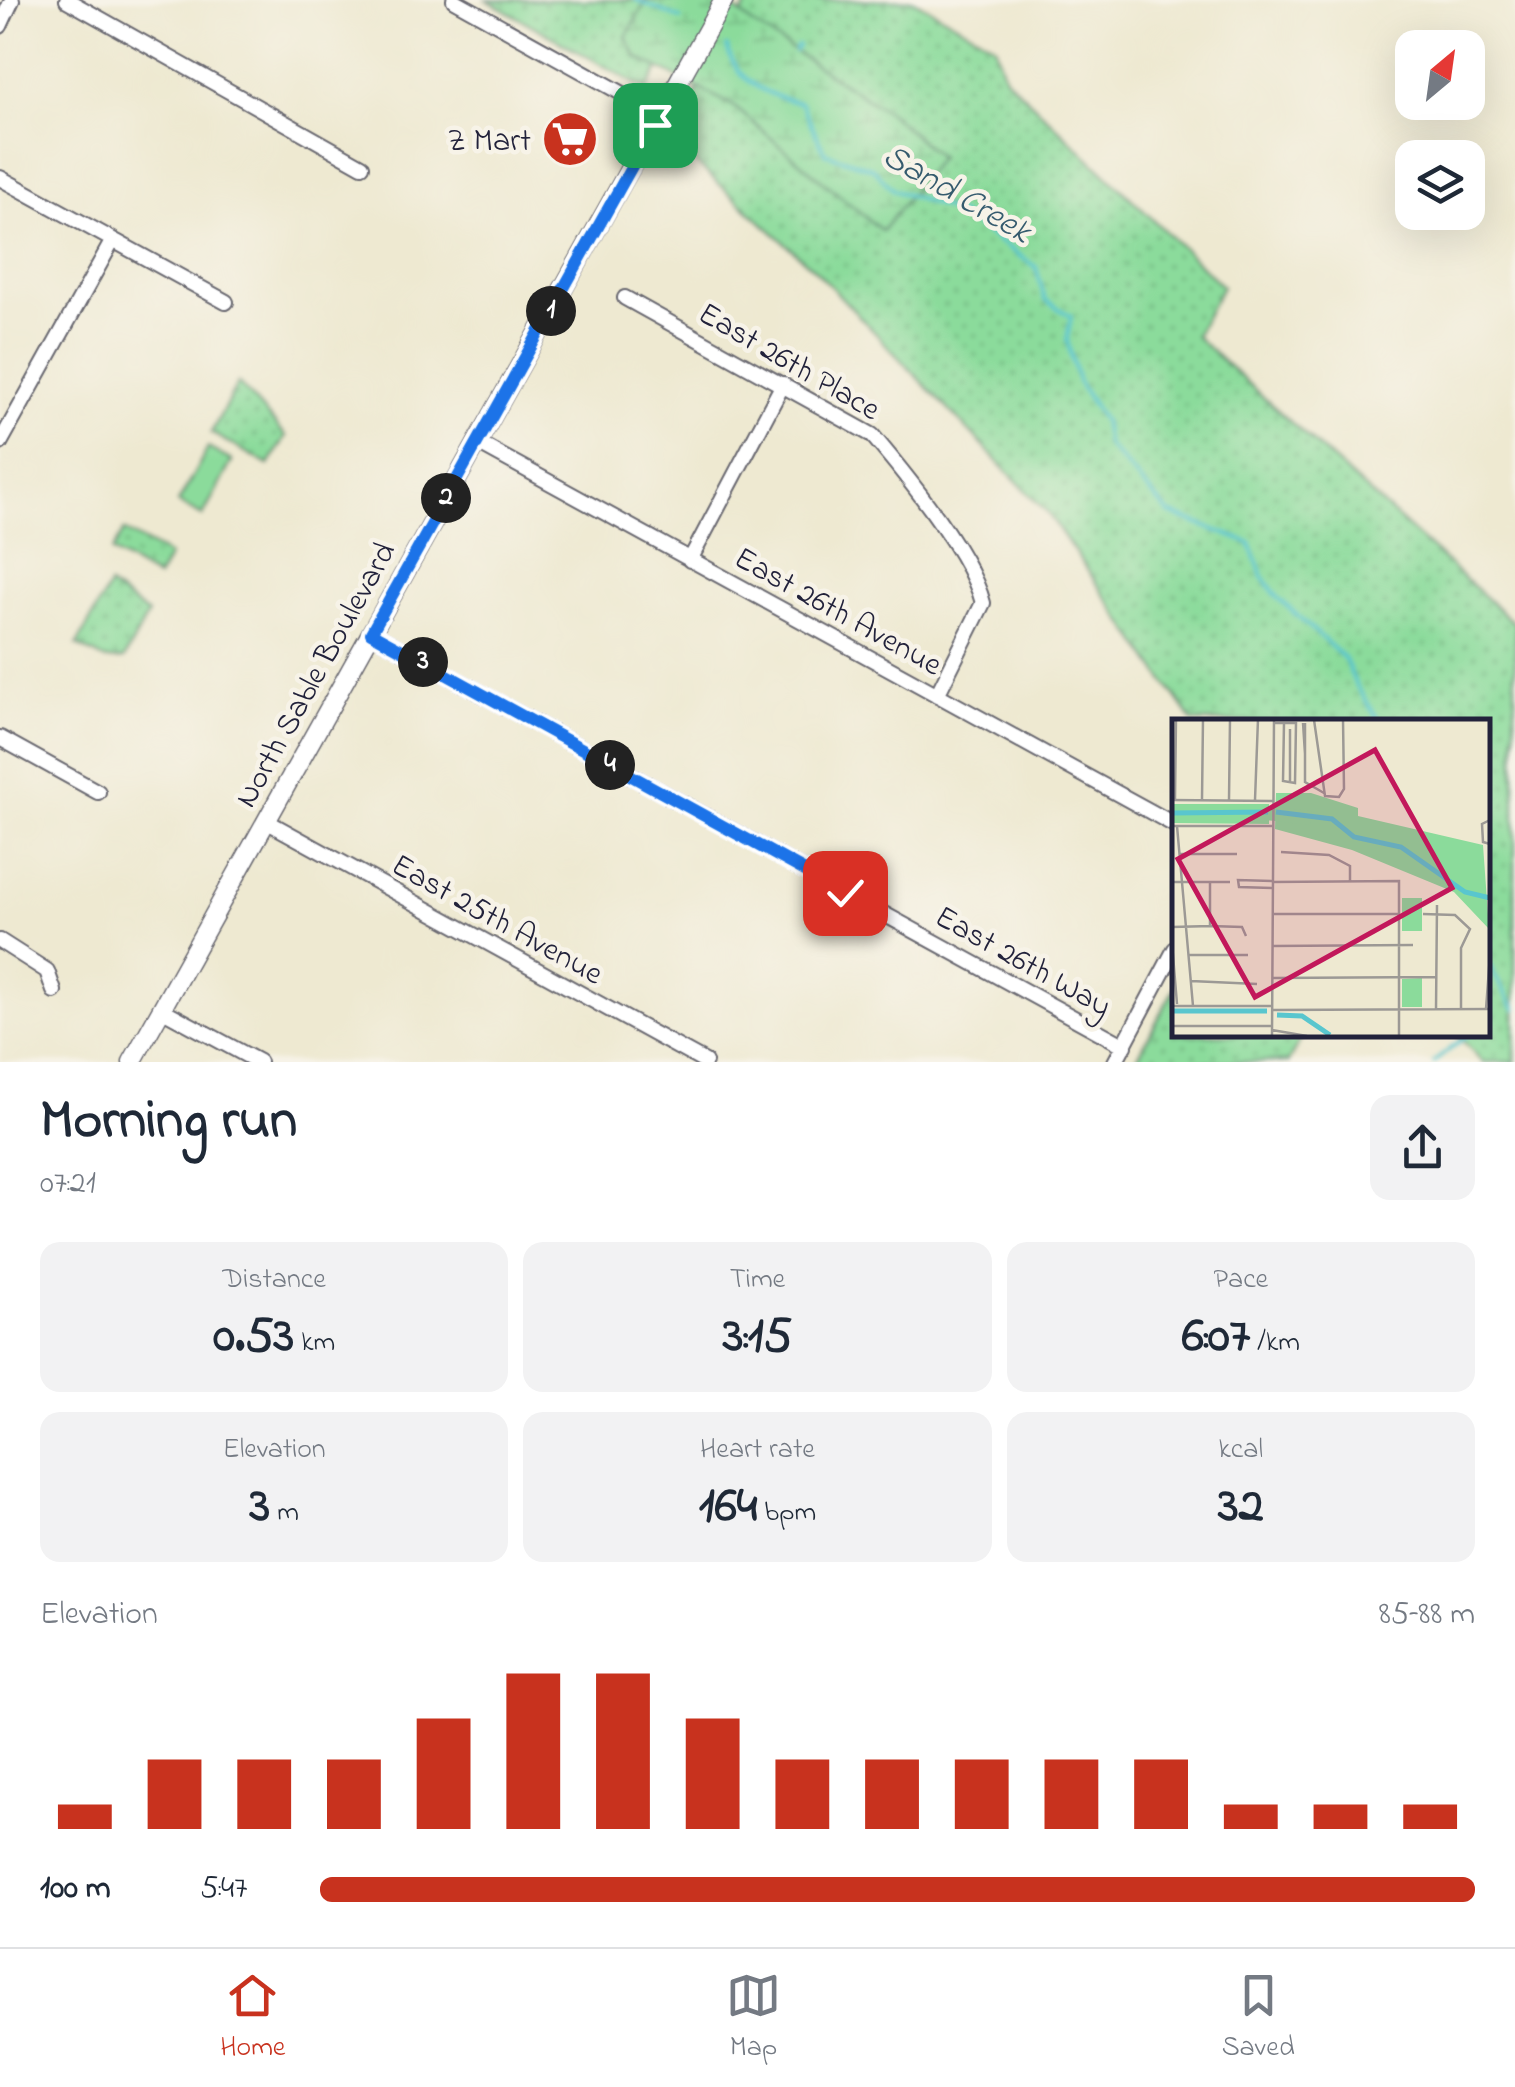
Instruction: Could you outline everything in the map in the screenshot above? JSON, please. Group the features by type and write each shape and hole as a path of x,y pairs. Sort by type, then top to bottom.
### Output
{"street":[{"path":"0,26 12,0"},
{"path":"67,0 362,166"},
{"path":"454,0 661,115"},
{"name":"North Sable Boulevard","path":"132,1062 724,0"},
{"path":"0,178 226,302"},
{"path":"0,443 114,240"},
{"name":"East 26th Place","path":"625,298 872,435 898,466 979,587 983,603 937,695"},
{"path":"690,560 782,384"},
{"name":"East 26th Avenue","path":"476,442 1172,823"},
{"name":"East 26th Way","path":"371,633 1125,1046"},
{"path":"0,738 98,792"},
{"name":"East 25th Avenue","path":"266,822 705,1062"},
{"path":"0,941 47,971 54,991"},
{"path":"1115,1062 1172,955"},
{"path":"161,1009 259,1062"}],"green space":[{"path":"487,0 696,0 647,90"},
{"path":"647,0 724,0 754,25 889,113 939,157 882,231 732,105 636,57 626,37"},
{"path":"750,0 914,0 995,45 1005,77 1222,286 1195,336 1515,624 1515,1062 1483,1062 1459,1037 1490,1037 1490,719 1191,719 1049,515 814,269 669,139"},
{"path":"238,383 286,436 269,465 211,433"},
{"path":"208,448 232,461 203,516 178,503"},
{"path":"124,531 169,556 157,578 112,552"},
{"path":"109,586 148,614 124,659 106,660 77,645"},
{"path":"1172,993 1172,1037 1302,1037 1288,1062 1135,1062"}],"waterway":[{"name":"Sand Creek","path":"636,0 681,19"},
{"path":"795,51 798,46"},
{"name":"Sand Creek","path":"727,47 738,70 755,85 801,103 825,153 874,169 893,190 958,213 1036,267 1045,300 1071,316 1067,340 1078,382 1103,421 1107,445 1169,513 1250,543 1262,575 1278,598 1345,659 1356,686 1378,719"},
{"name":"Sand Creek","path":"1490,967 1515,1009"},
{"path":"1434,1062 1465,1037"}],"place":[{"name":"Z Mart","path":"570,139"}],"route":[{"path":"655,125 371,633 845,893"}]}
